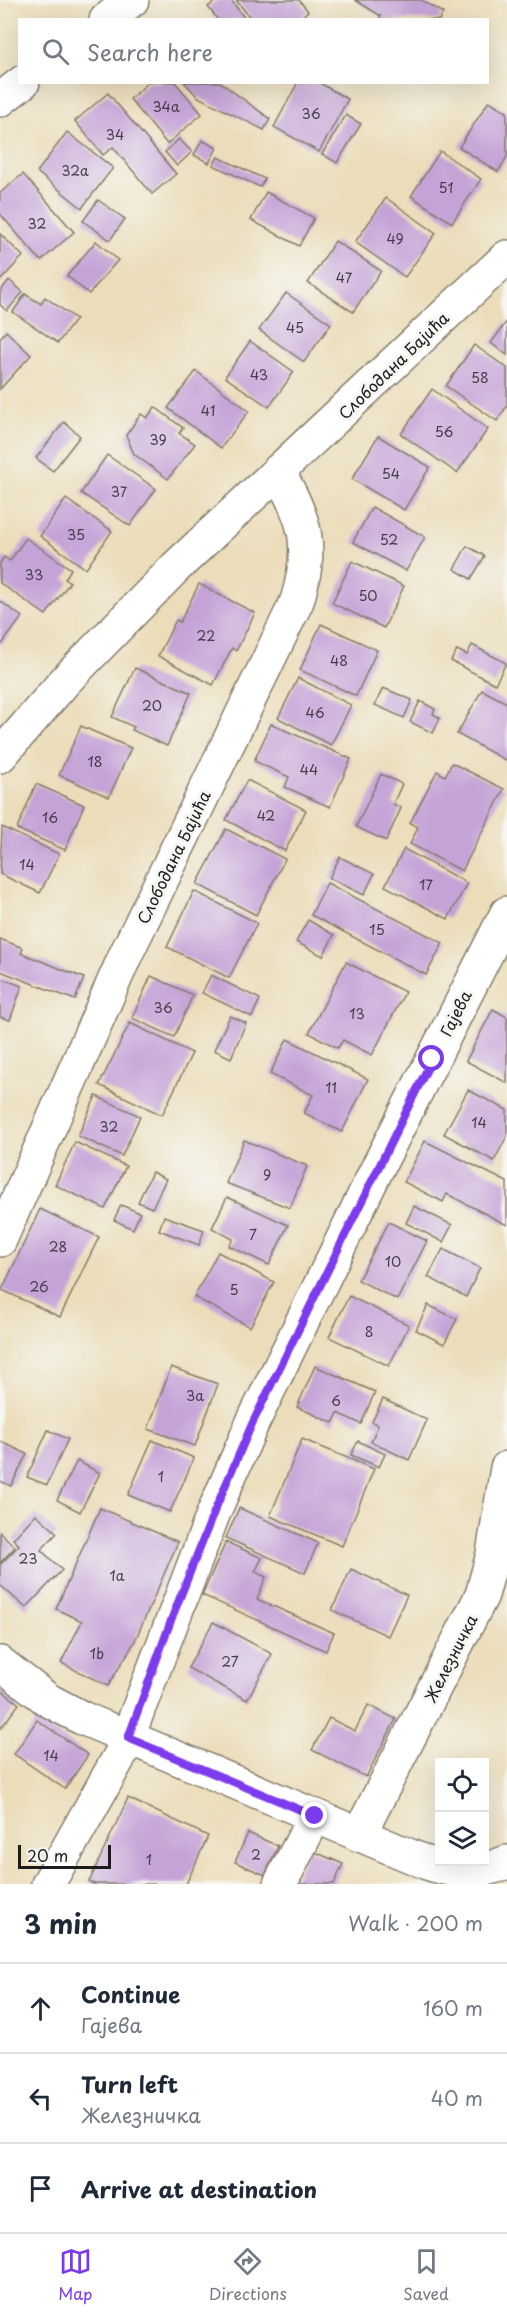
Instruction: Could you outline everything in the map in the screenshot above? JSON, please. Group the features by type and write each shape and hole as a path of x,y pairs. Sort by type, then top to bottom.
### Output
{"street":[{"path":"109,18 132,0"},
{"path":"0,100 20,84"},
{"name":"Слободана Бајића","path":"0,756 65,681 168,575 507,257"},
{"name":"Слободана Бајића","path":"0,1240 126,954 297,601 302,581 306,540 303,521 278,471"},
{"name":"Гајева","path":"48,1884 128,1738 181,1594 252,1424 379,1165 507,914"},
{"name":"Железничка","path":"359,1835 482,1595 493,1554 507,1468"},
{"path":"0,1663 55,1704 128,1738 446,1869 460,1878 477,1871 504,1870"},
{"path":"280,1884 315,1816"}],"building":[{"path":"217,0 231,0 244,18 216,18 208,7"},
{"path":"236,0 299,0 308,11 300,18 250,18"},
{"path":"355,0 421,0 443,13 440,18 380,18 381,16"},
{"path":"147,84 177,84 202,114 167,144 130,99"},
{"path":"186,84 223,84 270,119 264,130 198,97"},
{"path":"297,84 322,84 348,99 319,152 274,127"},
{"path":"108,93 176,174 152,194 113,147 103,155 75,121"},
{"path":"489,101 507,112 507,157 498,172 459,147"},
{"path":"346,115 361,124 337,163 322,154"},
{"path":"67,132 113,168 82,208 37,172"},
{"path":"179,139 192,152 177,166 165,152"},
{"path":"202,140 217,148 209,163 194,155"},
{"path":"440,151 481,179 452,223 411,196"},
{"path":"218,157 265,179 260,187 213,165"},
{"path":"23,174 74,232 41,261 0,214 0,193"},
{"path":"266,192 314,218 299,246 251,220"},
{"path":"386,198 436,233 405,277 355,242"},
{"path":"98,200 125,219 110,240 83,221"},
{"path":"0,234 23,256 0,281"},
{"path":"96,241 118,260 89,294 67,276"},
{"path":"335,241 381,271 353,312 308,283"},
{"path":"9,280 23,292 7,311 0,305 0,292"},
{"path":"286,293 331,324 304,362 259,330"},
{"path":"25,294 41,304 45,297 76,319 58,343 13,312"},
{"path":"507,321 507,355 491,343"},
{"path":"6,331 31,355 0,389 0,338"},
{"path":"250,341 294,372 269,407 225,377"},
{"path":"474,345 507,368 507,406 497,421 446,386"},
{"path":"196,371 249,411 221,448 168,408"},
{"path":"432,389 488,429 457,473 401,434"},
{"path":"155,407 183,428 179,433 195,444 168,479 134,454 126,435 141,414 147,418"},
{"path":"64,422 80,436 53,471 36,458"},
{"path":"378,436 430,467 404,510 352,479"},
{"path":"107,455 156,489 130,526 81,493"},
{"path":"66,499 112,531 86,569 40,536"},
{"path":"372,507 425,537 406,571 353,542"},
{"path":"26,538 71,569 65,579 70,582 46,615 0,583 0,563 4,557 10,561"},
{"path":"467,546 485,556 471,579 454,569"},
{"path":"352,561 404,586 384,628 332,603"},
{"path":"199,584 255,613 236,651 232,648 213,685 158,656 176,620 180,622"},
{"path":"0,601 22,617 0,647"},
{"path":"321,624 377,650 356,696 300,670"},
{"path":"472,645 506,663 495,684 451,661 457,650 467,655"},
{"path":"135,668 191,693 167,746 132,730 134,727 112,717"},
{"path":"298,678 351,705 331,745 278,718"},
{"path":"383,688 412,700 404,718 375,705"},
{"path":"482,690 507,703 507,761 457,734"},
{"path":"420,701 435,709 433,714 440,718 433,733 410,722"},
{"path":"271,724 351,759 330,807 285,787 289,777 254,761"},
{"path":"81,726 131,748 109,797 59,775"},
{"path":"452,763 504,789 462,871 410,844 418,827 410,823 437,771 445,776"},
{"path":"381,774 402,784 393,804 401,808 386,841 356,827"},
{"path":"247,780 306,810 285,851 226,820"},
{"path":"36,784 84,805 65,850 17,829"},
{"path":"2,827 59,854 40,893 0,874"},
{"path":"226,829 285,859 256,915 197,884"},
{"path":"404,849 467,883 448,919 385,886"},
{"path":"340,857 374,874 364,895 329,878"},
{"path":"327,883 443,943 426,975 311,915"},
{"path":"194,891 257,923 229,978 167,947"},
{"path":"308,920 334,935 323,956 296,942"},
{"path":"0,939 23,948 21,953 84,978 75,1000 0,971"},
{"path":"346,962 405,992 372,1055 343,1040 338,1048 309,1033"},
{"path":"211,975 260,999 252,1017 202,993"},
{"path":"151,976 193,995 174,1037 132,1018"},
{"path":"0,978 22,986 10,1020 0,1017"},
{"path":"493,1009 507,1017 507,1083 466,1061"},
{"path":"230,1016 246,1023 231,1058 214,1050"},
{"path":"130,1023 192,1053 162,1115 99,1085"},
{"path":"287,1039 368,1079 342,1132 304,1113 313,1095 270,1074"},
{"path":"468,1090 507,1110 507,1136 494,1161 444,1134"},
{"path":"96,1096 140,1116 122,1156 78,1136"},
{"path":"244,1140 307,1166 290,1208 226,1183"},
{"path":"425,1141 507,1182 507,1225 447,1194 443,1202 404,1182"},
{"path":"75,1142 126,1166 105,1209 55,1185"},
{"path":"152,1172 166,1179 152,1208 138,1202"},
{"path":"227,1197 288,1225 269,1265 229,1246 233,1239 212,1228"},
{"path":"121,1205 140,1213 133,1229 114,1220"},
{"path":"414,1206 452,1225 443,1242 406,1223"},
{"path":"40,1209 99,1237 60,1317 2,1290"},
{"path":"164,1216 204,1230 199,1245 159,1230"},
{"path":"389,1222 427,1241 397,1300 358,1280"},
{"path":"443,1249 480,1268 466,1297 428,1277"},
{"path":"218,1252 274,1282 250,1327 194,1297"},
{"path":"349,1296 409,1325 389,1366 329,1337"},
{"path":"428,1305 457,1319 444,1344 416,1330"},
{"path":"315,1366 375,1392 361,1424 338,1413 333,1423 297,1407"},
{"path":"171,1367 218,1384 195,1446 148,1429"},
{"path":"383,1399 427,1420 409,1460 371,1442 378,1425 372,1422"},
{"path":"48,1430 68,1439 47,1485 27,1477"},
{"path":"302,1439 374,1469 342,1546 270,1516"},
{"path":"152,1440 194,1458 170,1512 128,1495"},
{"path":"0,1441 27,1454 11,1486 0,1481"},
{"path":"358,1441 385,1454 379,1467 351,1455"},
{"path":"77,1461 100,1473 80,1512 57,1500"},
{"path":"100,1508 178,1542 134,1643 108,1686 61,1663 82,1621 56,1609"},
{"path":"239,1508 318,1543 305,1573 226,1538"},
{"path":"36,1514 57,1533 41,1550 62,1570 26,1608 0,1585 0,1565 19,1545 13,1539"},
{"path":"0,1532 15,1547 0,1563"},
{"path":"226,1542 262,1558 255,1572 266,1577 257,1599 334,1633 326,1651 202,1595"},
{"path":"351,1569 407,1595 388,1636 332,1610"},
{"path":"213,1622 272,1654 247,1700 188,1668"},
{"path":"0,1689 19,1704 0,1729"},
{"path":"368,1705 396,1719 366,1777 312,1750 329,1718 355,1731"},
{"path":"37,1720 88,1755 65,1789 14,1754"},
{"path":"128,1798 208,1836 186,1884 94,1884 89,1882"},
{"path":"248,1833 278,1846 265,1875 235,1862"},
{"path":"308,1849 343,1864 334,1884 292,1884"}],"route":[{"path":"315,1816 128,1738 173,1615 252,1424 432,1059"}]}
